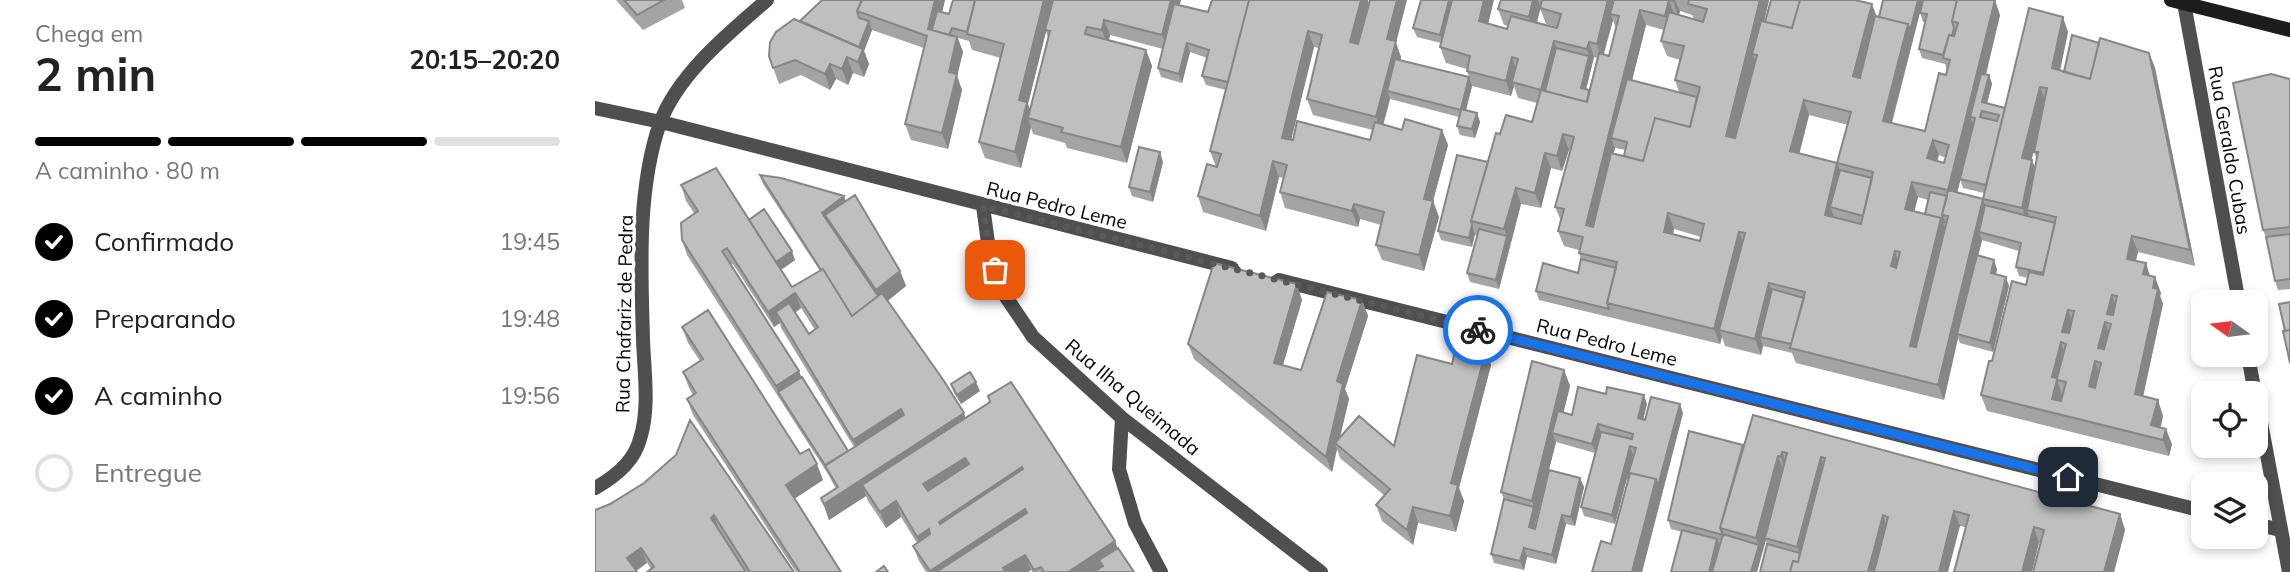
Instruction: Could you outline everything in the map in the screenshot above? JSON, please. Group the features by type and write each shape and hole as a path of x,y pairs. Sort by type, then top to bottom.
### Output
{"main road":[{"path":"2178,2 2290,30"}],"street":[{"name":"Rua Chafariz de Pedra","path":"595,488 631,462 641,439 646,402 641,271 646,183 660,122 679,90 710,49 767,0"},
{"name":"Rua Geraldo Cubas","path":"2178,2 2236,290"},
{"name":"Rua Pedro Leme","path":"595,108 660,122 1241,271"},
{"name":"Rua Ilha Queimada","path":"983,206 989,250 1002,291 1033,337 1122,418 1321,572"},
{"name":"Rua Pedro Leme","path":"1268,277 2191,508"},
{"path":"1122,418 1119,469 1135,523 1161,572"},
{"path":"2267,458 2289,572"},
{"path":"2268,527 2280,530"}],"building":[{"path":"624,0 664,0 637,15"},
{"path":"822,0 862,0 857,11 859,18 869,21 859,47 800,21"},
{"path":"862,0 935,0 928,29 957,37 949,72 957,74 942,133 905,124 927,36 857,11"},
{"path":"953,0 975,0 967,32 952,28 949,35 932,30 937,11 949,14"},
{"path":"975,0 1044,0 1019,100 1027,102 1015,152 979,142 1004,44 967,34"},
{"path":"1053,0 1171,0 1162,35 1104,20 1102,30 1087,27 1085,34 1146,50 1121,147 1061,132 1063,128 1028,118 1050,31 1045,30"},
{"path":"1212,0 1249,0 1228,82 1202,76 1209,50 1187,43 1179,74 1158,68 1174,4 1208,12"},
{"path":"1249,0 1361,0 1350,42 1358,44 1370,0 1397,0 1387,39 1396,41 1376,117 1307,99 1322,35 1308,31 1282,138 1293,140 1297,121 1370,140 1375,122 1402,130 1405,119 1442,130 1424,199 1433,201 1419,255 1376,245 1384,212 1354,204 1352,211 1280,192 1287,165 1273,161 1260,216 1198,196 1207,164 1217,167 1221,154 1210,151"},
{"path":"1421,0 1449,0 1440,35 1413,28"},
{"path":"1452,0 1484,0 1479,21 1507,29 1511,16 1557,28 1561,14 1540,8 1542,0 1608,0 1597,44 1589,42 1587,49 1554,41 1541,90 1512,82 1518,59 1512,57 1506,81 1467,71 1470,56 1440,47"},
{"path":"1501,0 1533,0 1529,17 1498,9"},
{"path":"1614,0 1669,0 1665,16 1640,10 1586,225 1593,227 1611,153 1643,161 1655,118 1690,127 1700,87 1675,80 1684,46 1661,41 1669,12 1703,22 1707,9 1688,4 1689,0 1760,0 1726,136 1735,138 1757,55 1752,54 1761,21 1792,28 1800,0 1855,0 1872,4 1853,76 1860,78 1875,16 1908,24 1883,121 1925,131 1939,73 1946,75 1950,60 1943,58 1949,35 1954,36 1958,23 1952,21 1957,0 1995,0 1948,190 1983,199 1938,385 1790,348 1805,292 1769,283 1755,339 1719,330 1745,233 1739,232 1714,329 1607,303 1617,262 1579,253 1583,237 1558,231 1564,209 1555,207 1574,137 1563,134 1557,156 1545,153 1535,193 1516,188 1504,229 1471,221 1496,133 1500,134 1506,115 1532,122 1541,90 1587,102 1599,53 1609,56 1619,16 1610,14","holes":["1804,100 1851,112 1837,163 1790,151","1933,140 1949,145 1944,163 1927,158","1837,163 1873,172 1861,224 1825,215","1912,182 1948,190 1942,215 1948,216 1916,347 1910,346 1941,218 1905,209","1668,213 1704,224 1700,241 1664,232","1895,251 1900,252 1896,268 1891,266"]},
{"path":"1771,0 1800,0 1792,28 1765,22"},
{"path":"1883,0 1918,0 1910,31 1908,24 1879,17"},
{"path":"1923,0 1957,0 1952,36 1949,35 1943,55 1919,49 1927,14 1920,13"},
{"path":"2029,8 2063,17 2052,68 2090,79 2100,38 2149,53 2190,250 2132,236 2127,259 2146,263 2143,274 2155,277 2153,288 2158,289 2135,394 2158,400 2151,425 2166,429 2163,440 1981,395 2012,281 2026,285 2029,272 2043,275 2056,217 2027,210 2038,152 2034,152 2047,88 2040,87 2022,158 2032,160 2022,208 1983,199","holes":["2112,295 2117,296 2113,315 2107,314","2068,310 2074,311 2069,333 2062,332","2105,322 2111,324 2104,349 2098,348","2061,342 2066,344 2057,378 2052,377","2095,361 2101,363 2095,388 2089,386","2057,380 2066,382 2061,401 2052,399"]},
{"path":"794,19 863,49 858,62 847,57 842,69 830,64 825,74 795,60 773,68 769,56 770,42 776,32"},
{"path":"2072,35 2099,43 2090,79 2064,72"},
{"path":"1556,48 1589,56 1581,88 1589,90 1587,102 1545,91"},
{"path":"1395,59 1469,77 1461,109 1477,113 1472,129 1457,126 1461,110 1387,91"},
{"path":"1981,74 1989,75 1982,102 2005,108 1986,185 1960,179 1975,118 1970,117","holes":["1982,111 1999,115 1997,121 1980,117"]},
{"path":"2271,74 2290,79 2290,227 2263,230 2233,83"},
{"path":"1627,79 1697,97 1690,127 1655,118 1643,161 1624,156 1627,142 1611,138"},
{"path":"1139,147 1160,152 1150,192 1129,187"},
{"path":"1457,155 1488,162 1471,221 1469,238 1438,231"},
{"path":"716,168 792,287 823,269 852,316 882,293 964,413 824,504 821,498 838,487 825,466 904,415 901,409 853,440 776,312 789,303 809,334 818,327 795,293 768,312 727,248 722,251 799,371 776,386 682,240 681,223 698,211 681,185"},
{"path":"1840,170 1872,178 1863,216 1830,207"},
{"path":"760,175 781,178 844,196 822,213 878,296 852,316"},
{"path":"1930,192 1947,196 1942,215 1944,222 1941,218 1925,214"},
{"path":"855,195 900,271 876,290 825,215"},
{"path":"1985,205 2055,223 2043,273 2016,267 2021,243 1979,232"},
{"path":"764,209 792,251 776,262 749,220"},
{"path":"1479,229 1507,236 1496,280 1467,273"},
{"path":"2290,234 2290,279 2275,281 2266,237"},
{"path":"1977,255 1994,260 1991,273 2006,277 1990,343 1957,334"},
{"path":"1581,259 1616,268 1607,303 1609,309 1536,291 1543,263 1578,273"},
{"path":"1214,263 1297,284 1274,363 1301,370 1327,292 1362,300 1337,381 1343,384 1326,457 1188,344"},
{"path":"1772,289 1804,298 1791,344 1760,337"},
{"path":"2290,302 2290,330 2285,331 2279,304"},
{"path":"708,310 800,454 809,449 817,464 786,485 841,572 800,572 687,399 696,393 683,372 703,359 682,327"},
{"path":"2290,330 2290,363 2283,331"},
{"path":"1457,342 1486,350 1451,483 1458,485 1450,516 1413,507 1407,530 1376,505 1390,489 1335,443 1359,416 1394,446 1417,355 1452,364"},
{"path":"1532,361 1564,370 1532,501 1501,492"},
{"path":"970,372 976,382 957,395 951,384"},
{"path":"802,377 848,451 825,465 778,392"},
{"path":"1011,382 1115,541 1068,572 1044,572 1041,567 1034,570 1025,555 1003,568 1005,572 936,572 1027,513 1025,509 930,571 913,546 930,534 929,529 917,537 896,501 880,512 862,485 990,402 988,396","holes":["965,458 969,464 928,491 923,484","1022,467 1023,469 940,524 939,522"]},
{"path":"1578,387 1606,394 1607,387 1644,395 1638,418 1645,420 1651,397 1680,404 1658,486 1656,479 1630,473 1627,478 1636,448 1630,446 1612,515 1581,507 1601,432 1632,439 1633,434 1598,424 1592,444 1552,433 1558,411 1572,415"},
{"path":"1753,415 2120,514 2104,572 2033,572 2044,530 2034,527 2022,572 1954,572 1969,515 1954,511 1939,572 1874,572 1888,517 1883,515 1868,572 1790,572 1793,561 1798,562 1825,458 1821,457 1797,547 1765,538 1787,453 1782,452 1781,457 1778,456 1756,538 1720,528"},
{"path":"690,420 794,572 750,572 714,515 711,518 746,572 647,572 654,567 641,548 627,558 637,572 595,572 595,510 644,483 676,455"},
{"path":"1689,431 1743,445 1720,528 1723,535 1668,520"},
{"path":"1549,470 1580,478 1571,517 1562,515 1552,555 1524,548 1520,561 1491,554 1504,499 1534,507 1529,527 1535,529"},
{"path":"1630,473 1656,479 1632,572 1592,572 1601,541 1611,544"},
{"path":"1682,530 1717,539 1709,572 1671,572"},
{"path":"1723,534 1759,545 1751,572 1712,572"},
{"path":"1767,544 1800,553 1798,562 1793,561 1790,572 1760,572"},
{"path":"1118,548 1134,572 1094,572 1103,566 1099,560"},
{"path":"884,566 888,572 876,572"}],"way so far":[{"path":"995,270 989,250 983,206 1478,330"}],"route":[{"path":"1478,330 2068,477"}]}
